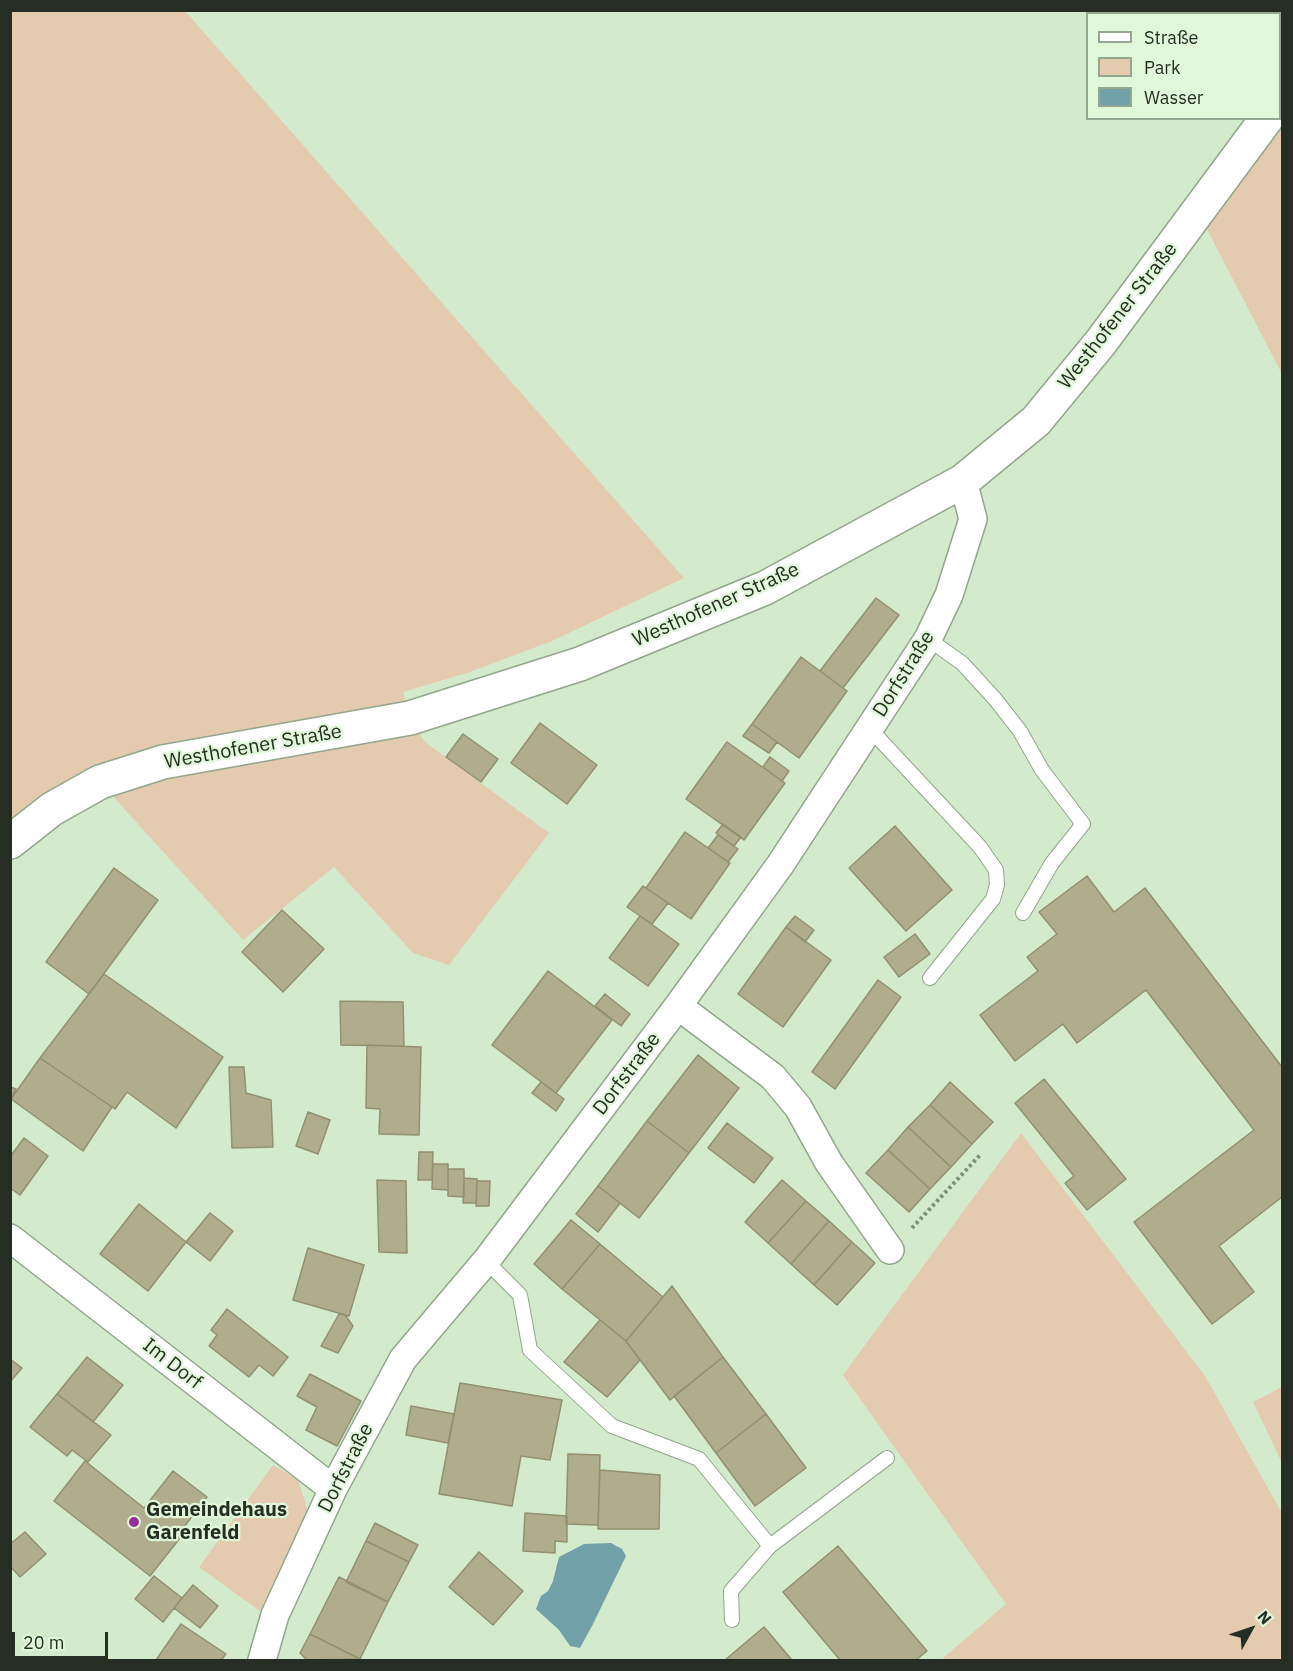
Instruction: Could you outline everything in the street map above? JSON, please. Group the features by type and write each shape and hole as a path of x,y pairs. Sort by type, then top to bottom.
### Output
{"street":[{"name":"Westhofener Straße","path":"10,842 52,809 100,782 163,762 410,718 580,664 765,588 963,481 1036,421 1101,342 1266,120"},
{"name":"Dorfstraße","path":"262,1660 275,1615 333,1489 403,1359 486,1261 678,1006 780,865 928,639 950,595 973,519 963,481"},
{"path":"678,1006 773,1077 798,1107 828,1163 890,1250"},
{"name":"Im Dorf","path":"10,1238 333,1489"}],"lane":[{"path":"928,639 962,663 995,699 1020,730 1042,770 1083,824 1052,863 1023,913"},
{"path":"870,729 980,847 996,870 997,885 993,899 930,978"},
{"path":"486,1261 520,1295 530,1350 612,1426 699,1460 770,1546"},
{"path":"732,1620 731,1591 770,1546 887,1458"}],"path":[{"path":"890,1250 981,1154"}],"green space":[{"path":"11,11 185,11 684,578 552,641 467,673 403,692 410,718 425,742 549,833 449,965 413,953 334,867 243,940 100,782 11,842"},
{"path":"1281,104 1282,374 1198,212 1278,120 1281,120"},
{"path":"1021,1133 1205,1376 1282,1513 1282,1660 941,1660 1006,1604 843,1375"},
{"path":"1282,1387 1282,1463 1253,1402"},
{"path":"273,1465 298,1480 308,1511 260,1611 199,1567"}],"water":[{"path":"611,1543 622,1549 626,1556 580,1648 570,1646 559,1630 536,1609 541,1596 548,1591 553,1581 559,1557 584,1544"}],"building":[{"path":"876,598 899,615 843,688 820,671"},
{"path":"801,657 847,691 799,758 752,724"},
{"path":"540,723 597,765 567,804 511,763"},
{"path":"752,724 777,742 769,753 743,736"},
{"path":"463,734 498,759 481,782 446,757"},
{"path":"727,742 785,783 744,840 686,799"},
{"path":"770,757 789,771 782,781 763,767"},
{"path":"723,824 741,837 734,846 716,833"},
{"path":"895,826 952,890 906,931 849,868"},
{"path":"685,832 730,863 691,919 646,888"},
{"path":"718,835 738,849 728,862 708,848"},
{"path":"114,868 158,900 89,994 46,962"},
{"path":"1087,876 1114,912 1145,888 1282,1067 1282,1197 1219,1246 1254,1292 1212,1324 1134,1222 1254,1130 1146,990 1077,1043 1063,1024 1015,1061 980,1015 1038,971 1027,957 1057,934 1039,912"},
{"path":"643,886 668,903 652,924 627,907"},
{"path":"282,910 324,949 283,992 242,952"},
{"path":"640,916 679,944 648,986 609,958"},
{"path":"795,916 814,930 805,942 786,927"},
{"path":"786,927 831,960 783,1027 738,994"},
{"path":"915,934 930,954 899,977 884,957"},
{"path":"548,971 612,1020 556,1093 492,1045"},
{"path":"104,974 223,1057 176,1128 127,1092 115,1109 40,1058"},
{"path":"878,980 901,997 835,1089 812,1072"},
{"path":"605,994 630,1014 621,1026 595,1006"},
{"path":"340,1001 403,1002 404,1046 341,1045"},
{"path":"367,1045 421,1047 419,1135 379,1134 380,1109 366,1108"},
{"path":"698,1055 739,1088 689,1153 647,1121"},
{"path":"40,1058 112,1107 83,1151 11,1099"},
{"path":"229,1067 244,1067 246,1093 271,1100 273,1147 232,1148"},
{"path":"1044,1079 1126,1179 1087,1210 1065,1183 1074,1176 1015,1103"},
{"path":"541,1082 564,1099 556,1111 532,1093"},
{"path":"950,1082 993,1122 972,1144 930,1105"},
{"path":"10,1087 16,1089 10,1100"},
{"path":"930,1105 972,1144 951,1167 908,1127"},
{"path":"308,1112 330,1120 318,1154 296,1146"},
{"path":"647,1121 689,1153 639,1218 598,1186"},
{"path":"727,1123 773,1158 754,1183 708,1148"},
{"path":"908,1127 951,1167 930,1189 888,1150"},
{"path":"24,1138 48,1156 20,1195 10,1188 10,1157"},
{"path":"888,1150 930,1189 909,1212 866,1173"},
{"path":"419,1152 433,1152 432,1180 418,1180"},
{"path":"433,1164 448,1164 448,1190 432,1189"},
{"path":"448,1169 464,1169 464,1197 448,1196"},
{"path":"464,1178 477,1179 476,1203 463,1203"},
{"path":"377,1180 406,1181 407,1253 379,1252"},
{"path":"782,1180 806,1201 768,1243 745,1222"},
{"path":"477,1181 490,1181 489,1206 476,1206"},
{"path":"598,1186 620,1203 598,1232 576,1214"},
{"path":"806,1201 829,1221 791,1264 768,1243"},
{"path":"139,1204 186,1242 148,1291 100,1254"},
{"path":"210,1213 233,1231 210,1261 186,1242"},
{"path":"571,1220 600,1244 562,1289 534,1264"},
{"path":"829,1221 852,1242 814,1285 791,1264"},
{"path":"852,1242 875,1263 837,1305 814,1285"},
{"path":"600,1244 663,1297 626,1341 562,1289"},
{"path":"308,1248 364,1265 349,1316 293,1300"},
{"path":"672,1286 723,1357 670,1400 626,1341"},
{"path":"227,1309 288,1357 273,1376 259,1365 249,1377 209,1346 217,1335 211,1330"},
{"path":"339,1314 345,1315 353,1326 338,1353 321,1346"},
{"path":"600,1320 626,1341 640,1360 607,1397 564,1362"},
{"path":"87,1357 123,1385 93,1422 57,1394"},
{"path":"723,1357 766,1414 716,1453 674,1396"},
{"path":"10,1359 22,1368 10,1382"},
{"path":"310,1374 361,1401 337,1446 306,1430 317,1407 297,1396"},
{"path":"460,1383 562,1400 550,1460 521,1456 512,1506 439,1494"},
{"path":"57,1394 111,1435 88,1462 72,1450 67,1456 30,1427"},
{"path":"411,1406 454,1414 448,1443 406,1435"},
{"path":"766,1414 806,1468 755,1506 716,1453"},
{"path":"568,1454 600,1455 598,1525 566,1524"},
{"name":"Gemeindehaus Garenfeld","path":"85,1461 144,1508 173,1471 207,1497 177,1536 180,1538 150,1576 54,1501"},
{"path":"600,1470 660,1475 659,1529 598,1529"},
{"path":"525,1513 567,1516 567,1542 555,1541 555,1553 523,1551"},
{"path":"375,1523 418,1545 409,1562 366,1541"},
{"path":"25,1532 46,1554 20,1577 10,1566 10,1544"},
{"path":"366,1541 409,1562 388,1602 346,1582"},
{"path":"838,1546 927,1651 916,1660 840,1660 783,1592"},
{"path":"479,1552 523,1591 493,1625 449,1587"},
{"path":"154,1576 182,1598 163,1622 135,1599"},
{"path":"339,1577 388,1602 360,1659 310,1634"},
{"path":"193,1585 218,1606 200,1628 174,1608"},
{"path":"181,1624 226,1654 221,1660 156,1660"},
{"path":"764,1627 792,1660 725,1660"},
{"path":"310,1634 360,1659 307,1660 300,1653"}],"place":[{"name":"Gemeindehaus Garenfeld","path":"134,1522"}]}
